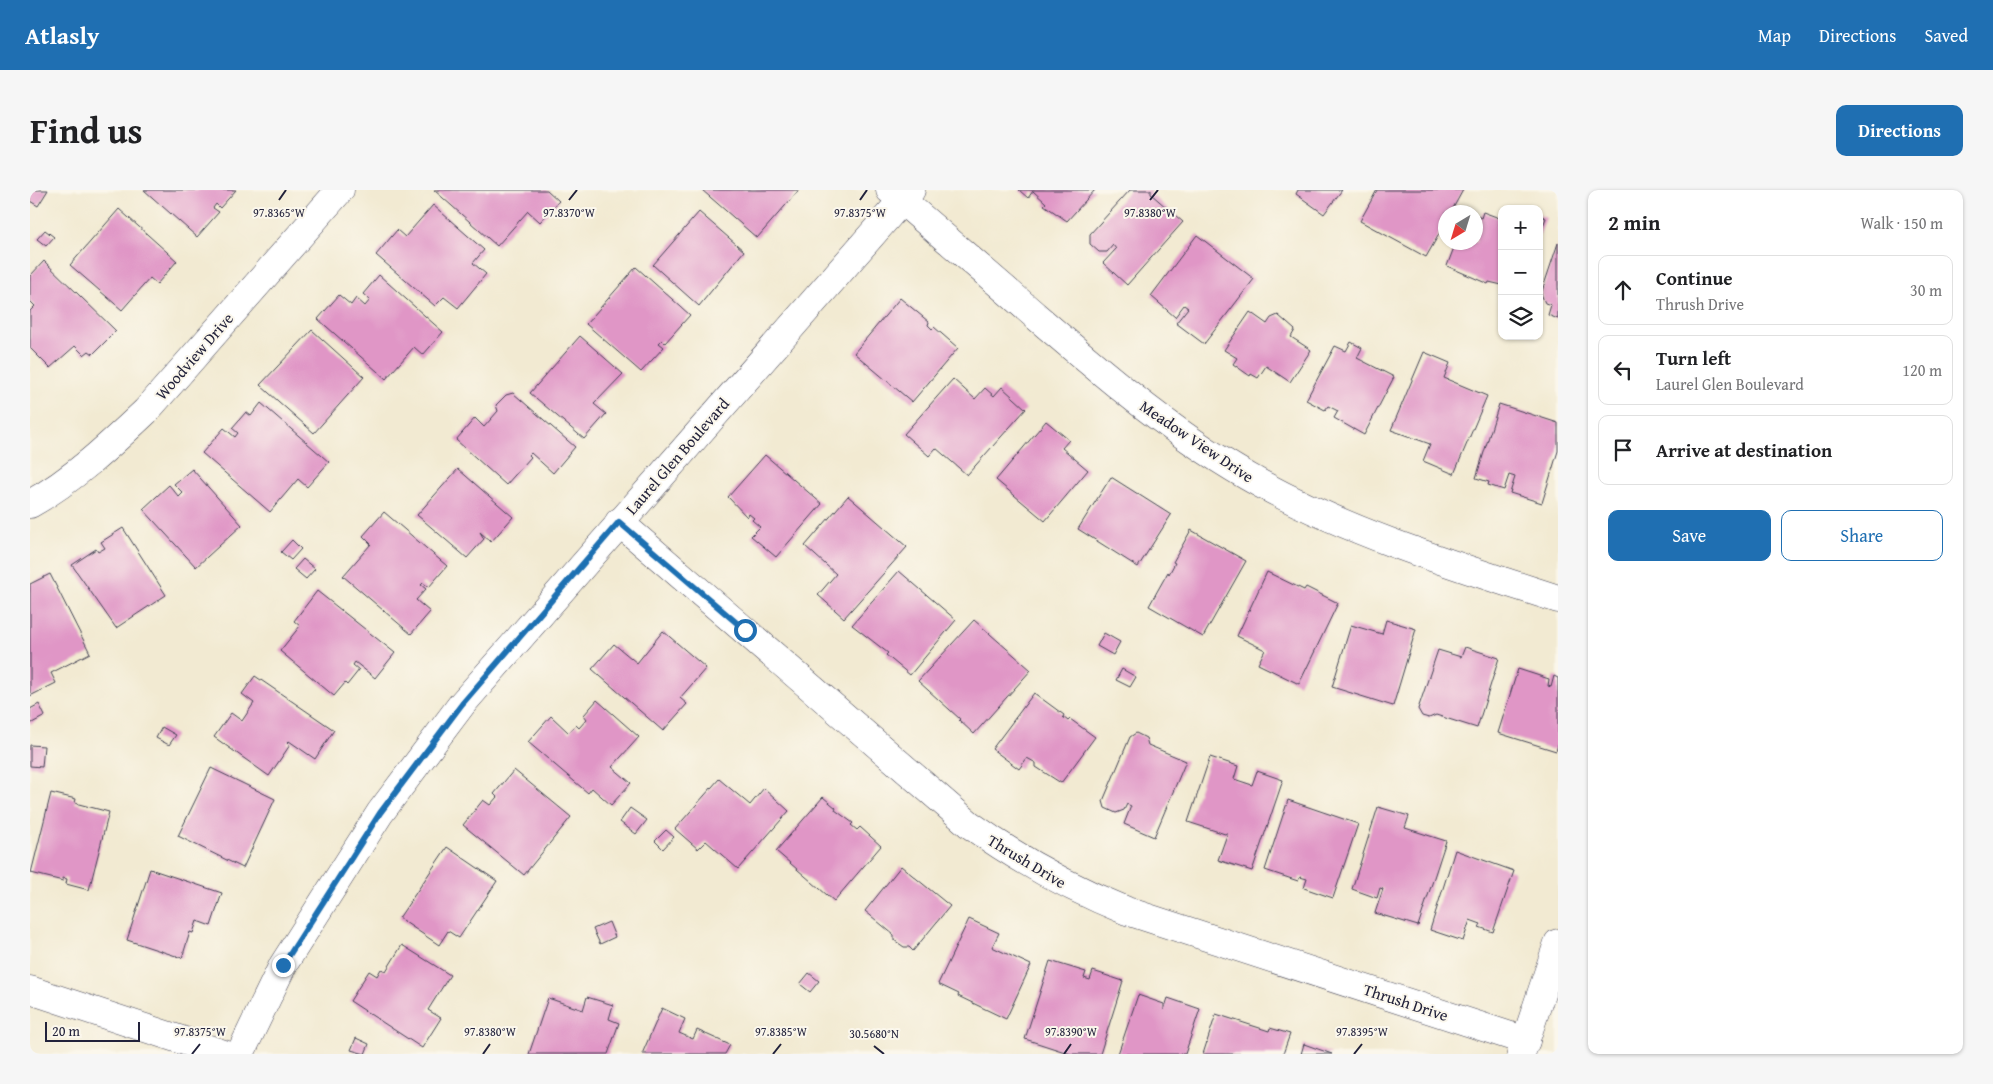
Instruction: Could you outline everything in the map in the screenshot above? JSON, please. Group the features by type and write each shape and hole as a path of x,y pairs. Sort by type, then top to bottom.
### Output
{"street":[{"name":"Woodview Drive","path":"30,504 74,474 112,444 146,411 340,190"},
{"name":"Laurel Glen Boulevard","path":"240,1054 283,965 380,813 462,704 901,193"},
{"name":"Meadow View Drive","path":"901,193 1112,381 1159,418 1209,452 1306,507 1369,535 1558,599"},
{"name":"Thrush Drive","path":"619,522 970,824 1006,851 1045,874 1085,894 1127,911 1523,1047"},
{"path":"1523,1047 1558,943"},
{"path":"30,990 224,1054"}],"building":[{"path":"30,190 48,190 38,206 30,201"},
{"path":"144,190 236,190 220,208 216,204 213,208 219,212 197,237"},
{"path":"434,190 547,190 559,201 540,222 528,211 497,246"},
{"path":"702,190 799,190 757,238"},
{"path":"1019,190 1095,190 1067,221 1044,205 1046,203 1033,191 1028,198"},
{"path":"1130,190 1151,190 1151,194 1183,222 1127,285 1103,263 1116,249 1113,245 1107,252 1099,252 1090,244 1090,234"},
{"path":"1298,190 1342,190 1324,214 1296,194"},
{"path":"1377,190 1463,190 1455,205 1438,205 1438,236 1426,257 1360,221"},
{"path":"433,205 484,250 473,263 486,274 458,308 444,297 435,306 376,255 397,230 405,237"},
{"path":"119,209 177,261 157,284 150,278 122,310 70,265"},
{"path":"699,212 744,251 699,306 653,265"},
{"path":"1483,212 1498,218 1498,284 1489,282 1488,284 1447,266 1453,250 1483,250"},
{"path":"45,230 54,237 46,246 37,239"},
{"path":"1197,235 1254,279 1204,344 1176,323 1188,308 1184,305 1175,317 1151,296"},
{"path":"1558,243 1558,319 1548,315 1551,305 1545,303 1543,288"},
{"path":"44,261 116,331 93,354 89,351 84,355 75,346 50,368 30,348 30,311 35,306 30,301 30,276"},
{"path":"636,267 690,315 665,343 662,340 659,343 664,347 641,372 586,324"},
{"path":"379,275 443,332 423,355 414,347 386,379 318,319 339,295 351,305 356,298 365,306 370,300 363,294"},
{"path":"900,298 929,322 928,325 932,329 934,327 958,348 912,402 854,353"},
{"path":"1250,312 1267,324 1271,318 1278,315 1295,330 1291,337 1311,350 1290,382 1266,366 1258,378 1251,374 1250,376 1233,364 1237,358 1224,350"},
{"path":"312,330 364,377 314,433 260,385"},
{"path":"580,336 623,374 594,404 606,414 584,439 530,393"},
{"path":"1351,342 1362,348 1357,358 1394,377 1364,435 1334,418 1338,411 1328,406 1325,410 1306,400 1335,346 1346,351"},
{"path":"1424,352 1450,363 1444,378 1487,396 1454,474 1423,461 1430,444 1391,430"},
{"path":"953,379 975,399 985,388 994,396 1002,387 1026,409 967,475 936,448 929,456 904,434"},
{"path":"513,393 575,447 553,473 531,453 529,455 531,457 506,485 456,440 475,418 484,427 498,411 496,405 506,395"},
{"path":"261,403 329,462 307,487 298,479 270,512 202,453 224,428 235,437 238,433 232,428 246,412 251,416"},
{"path":"1499,404 1558,423 1558,451 1542,503 1510,493 1515,477 1509,475 1504,490 1488,485 1489,482 1476,478"},
{"path":"1046,421 1069,440 1062,448 1088,470 1045,521 996,480"},
{"path":"765,455 822,504 776,557 751,536 760,527 752,520 754,518 749,514 747,517 728,497"},
{"path":"192,469 242,525 196,567 143,509 169,485 179,497 183,493 174,484"},
{"path":"458,469 513,517 491,542 480,532 484,539 467,558 417,515"},
{"path":"1111,477 1171,515 1138,567 1078,529"},
{"path":"848,496 907,547 844,618 818,595 836,574 805,546"},
{"path":"384,512 447,566 429,587 423,583 421,585 426,589 416,600 430,612 411,634 343,576 371,544 363,536"},
{"path":"123,528 166,595 116,628 72,565 96,549 98,552 105,548 101,542"},
{"path":"1191,530 1246,561 1203,637 1149,606 1168,572 1169,574 1175,563 1173,562"},
{"path":"292,540 301,549 291,560 281,552"},
{"path":"303,559 315,569 306,579 294,569"},
{"path":"899,571 956,620 910,675 886,655 888,653 852,625"},
{"path":"1267,572 1304,590 1306,587 1338,603 1299,684 1258,664 1265,650 1237,636"},
{"path":"50,574 90,653 51,673 56,683 30,696 30,584"},
{"path":"317,591 395,653 375,678 355,662 353,665 359,670 347,685 345,683 334,696 280,651 300,626 294,621"},
{"path":"974,620 1031,670 974,734 918,681"},
{"path":"1386,620 1416,629 1393,706 1332,687 1351,625 1382,634"},
{"path":"663,631 706,668 680,698 687,704 663,731 592,669 614,644 637,663"},
{"path":"1104,633 1120,642 1113,655 1097,646"},
{"path":"1465,647 1499,658 1477,728 1436,715 1429,718 1422,716 1418,709 1438,650 1461,657"},
{"path":"1122,669 1136,677 1130,687 1116,680"},
{"path":"1518,669 1549,679 1548,686 1551,687 1554,676 1558,678 1558,745 1556,751 1498,733"},
{"path":"255,676 334,730 315,759 289,741 287,743 290,745 269,776 214,737 231,713 242,721 254,703 242,694"},
{"path":"1034,693 1064,715 1063,717 1068,721 1070,719 1095,737 1061,783 1036,767 1036,763 1027,758 1019,769 992,749"},
{"path":"597,700 639,737 612,767 631,783 611,805 592,788 588,793 528,742 551,716 569,733 576,725 579,728 587,719 584,715"},
{"path":"39,704 45,716 30,724 30,709"},
{"path":"162,727 176,735 169,745 156,738"},
{"path":"1136,733 1146,738 1148,745 1186,761 1154,837 1124,824 1131,806 1127,804 1124,810 1116,813 1105,808 1103,801 1130,737"},
{"path":"30,745 44,746 42,767 30,766"},
{"path":"1210,757 1238,766 1234,779 1252,785 1257,771 1283,780 1252,871 1218,860 1228,832 1225,834 1188,822"},
{"path":"211,768 275,799 243,868 178,836"},
{"path":"514,770 571,817 524,875 463,825 483,800 490,805 497,797 494,794"},
{"path":"719,779 750,805 764,788 789,811 738,869 706,841 698,849 675,829"},
{"path":"51,793 76,799 75,803 109,812 89,890 66,884 67,879 63,878 63,881 31,873"},
{"path":"823,797 836,808 835,810 853,823 851,825 857,830 860,827 881,846 834,901 776,851"},
{"path":"1288,800 1358,824 1333,898 1304,888 1307,879 1300,877 1298,881 1265,870"},
{"path":"1378,807 1409,816 1405,828 1446,841 1418,926 1375,913 1383,889 1380,888 1377,898 1352,889"},
{"path":"630,808 647,820 636,834 620,822"},
{"path":"666,830 674,837 663,849 655,841"},
{"path":"447,847 497,881 459,938 448,931 439,945 399,918"},
{"path":"1455,850 1514,871 1493,932 1479,927 1481,924 1470,920 1463,941 1430,930"},
{"path":"901,866 950,906 913,951 894,940 894,935 865,911"},
{"path":"150,869 222,893 211,926 197,921 193,933 190,932 182,958 127,940"},
{"path":"969,919 999,933 992,947 1031,965 1006,1019 958,996 959,994 938,984"},
{"path":"609,922 615,937 600,944 593,929"},
{"path":"402,945 450,975 428,1010 441,1018 422,1048 350,1001 369,971 377,976 381,969 386,971"},
{"path":"1050,961 1086,972 1084,978 1090,980 1093,971 1123,981 1100,1054 1071,1054 1025,1039"},
{"path":"809,973 819,981 810,992 800,984"},
{"path":"1138,995 1164,1004 1164,1010 1168,998 1200,1009 1185,1054 1118,1054"},
{"path":"587,997 613,1005 609,1019 619,1023 608,1054 529,1054 548,998 583,1010"},
{"path":"662,1008 685,1019 679,1033 693,1039 697,1030 730,1045 725,1054 642,1054"},
{"path":"1216,1014 1269,1031 1270,1028 1290,1034 1283,1054 1203,1054"},
{"path":"356,1038 369,1044 365,1054 351,1050"},
{"path":"1304,1044 1332,1054 1301,1054"}],"route":[{"path":"283,965 380,813 462,704 619,522 745,630"}]}
